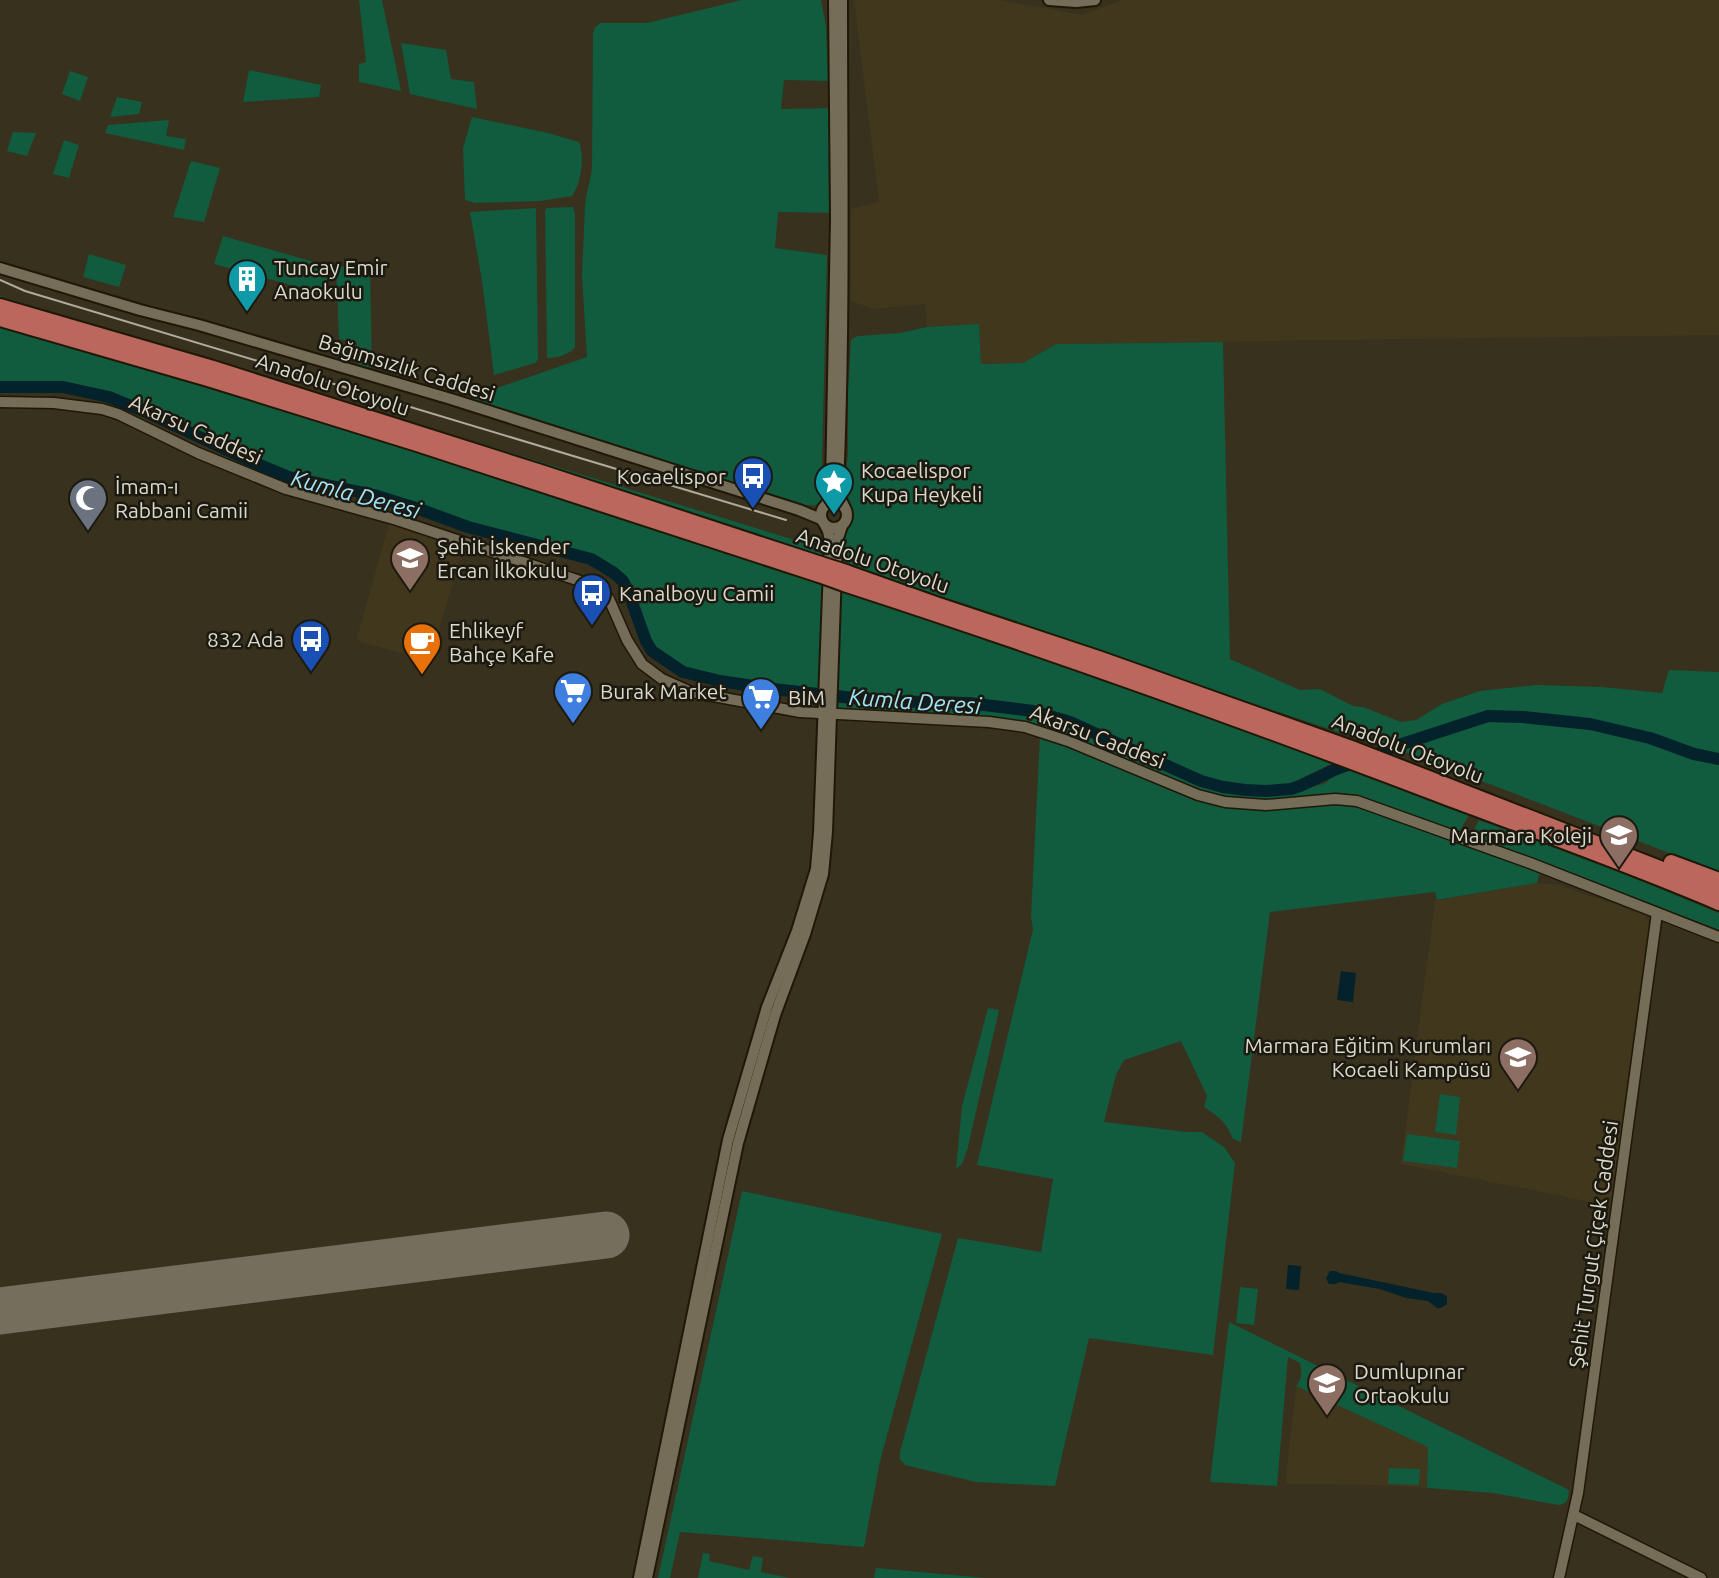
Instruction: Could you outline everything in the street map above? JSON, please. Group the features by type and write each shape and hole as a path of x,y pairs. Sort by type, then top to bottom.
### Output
{"highway":[{"name":"Anadolu Otoyolu","path":"0,306 214,368 544,473 820,570"},
{"name":"Anadolu Otoyolu","path":"0,318 208,379 936,604 1349,747 1719,891"},
{"name":"Anadolu Otoyolu","path":"845,578 1388,775 1719,903"},
{"path":"1525,815 1654,856 1719,880"}],"main road":[{"path":"830,649 837,541 847,518 838,487 840,203 838,25 834,0"},
{"path":"838,25 842,0"},
{"path":"1049,0 1095,0"},
{"path":"648,1578 738,1143 775,1015 805,934 823,874 827,832 830,649 830,541 824,514 831,488 840,203"},
{"name":"Bağımsızlık Caddesi","path":"0,268 451,399 801,510 824,514"},
{"path":"824,514 836,502 844,506"},
{"path":"824,514 835,529 842,526"},
{"path":"639,1578 728,1140 767,1007 797,931 816,869 828,714"}],"street":[{"name":"Akarsu Caddesi","path":"0,401 54,403 102,409 286,489 386,516 592,585 609,599 627,640 642,664 662,679 691,692 800,712 979,721 1025,727 1068,741 1198,795 1232,803 1280,805 1335,799 1357,802 1530,863 1719,937"},
{"name":"Şehit Turgut Çiçek Caddesi","path":"1559,1578 1574,1515 1588,1425 1657,913"},
{"path":"1574,1515 1701,1578"}],"shaded area":[{"path":"854,0 1000,0 1082,15 1122,0 1719,0 1719,335 1056,344 1023,363 980,364 979,324 927,327 925,304 873,309 851,301 851,209 879,202"},
{"name":"Şehit İskender Ercan İlkokulu","path":"389,524 463,547 431,658 427,660 360,642 357,638"},
{"name":"Marmara Eğitim Kurumları Kocaeli Kampüsü","path":"1534,883 1556,884 1645,915 1649,922 1611,1203 1606,1205 1401,1164 1435,901"},
{"name":"Dumlupınar Ortaokulu","path":"1296,1386 1429,1447 1427,1488 1285,1484"}],"green space":[{"path":"359,0 382,0 401,91 359,82 359,64 366,62"},
{"path":"742,0 821,0 826,26 828,81 784,80 781,109 836,108 837,213 778,212 775,248 827,255 821,504 816,505 784,499 468,398 587,357 582,276 585,205 592,167 595,27 601,23 647,23"},
{"path":"401,43 446,50 451,79 474,82 477,109 410,94"},
{"path":"249,70 321,85 319,97 243,102"},
{"path":"70,71 88,77 80,101 62,94"},
{"path":"117,97 142,102 139,114 110,117"},
{"path":"472,117 579,142 581,170 572,196 540,201 475,203 465,200 463,148"},
{"path":"169,120 166,136 186,139 184,150 105,133 108,125"},
{"path":"13,132 36,133 27,156 7,151"},
{"path":"64,140 79,145 69,178 53,174"},
{"path":"191,161 220,168 204,222 173,217"},
{"path":"573,207 575,347 562,356 547,358 545,211 547,208"},
{"path":"536,208 538,360 494,375 470,212"},
{"path":"223,236 328,266 328,295 214,264"},
{"path":"89,254 126,265 119,287 83,277"},
{"path":"336,266 370,269 372,368 357,365 357,343 339,339"},
{"path":"0,296 824,549 824,556 559,469"},
{"path":"979,324 981,364 1023,363 1056,344 1223,342 1230,659 1300,690 1320,689 1353,706 1363,707 1401,722 1416,720 1442,704 1480,691 1536,685 1602,687 1662,693 1669,670 1719,672 1719,872 1371,740 1368,742 1195,684 841,562 843,529 849,515 844,495 851,340 858,336 900,333 927,327"},
{"path":"0,326 201,385 617,516 823,585 820,689 724,678 684,669 656,650 632,590 624,578 597,558 575,549 504,533 381,494 285,472 116,395 58,384 0,383"},
{"path":"840,591 1335,762 1290,784 1240,786 1195,774 1058,713 990,700 947,696 908,697 836,690"},
{"path":"835,703 964,706 1026,714 1065,725 1203,786 1230,793 1286,795 1326,783 1332,775 1350,770 1469,815 1459,832 1339,794 1261,802 1226,797 1102,755 1041,731 835,714"},
{"path":"1040,736 1192,799 1225,808 1269,811 1344,804 1540,872 1537,883 1437,900 1435,892 1270,912 1241,1142 1233,1139 1222,1120 1204,1107 1207,1096 1181,1041 1124,1060 1116,1075 1104,1122 1202,1132 1224,1147 1235,1163 1213,1355 1089,1338 1055,1486 976,1482 905,1465 900,1459 958,1238 1041,1252 1053,1179 977,1165 1033,929 1031,917"},
{"path":"1479,820 1618,871 1719,913 1719,930 1471,836"},
{"path":"988,1008 999,1010 968,1147 962,1164 956,1169 962,1106"},
{"path":"1440,1094 1460,1097 1456,1135 1435,1132"},
{"path":"1407,1134 1460,1141 1457,1168 1403,1161"},
{"path":"742,1191 942,1234 880,1461 864,1547 680,1532 670,1578 658,1578"},
{"path":"1240,1287 1258,1289 1254,1325 1236,1323"},
{"path":"1229,1322 1569,1490 1567,1500 1558,1505 1493,1493 1427,1488 1428,1447 1296,1386 1301,1376 1300,1363 1288,1357 1277,1486 1210,1482"},
{"path":"1389,1468 1420,1469 1419,1485 1388,1484"},
{"path":"703,1553 710,1554 709,1561 749,1570 753,1556 763,1558 761,1572 790,1578 698,1578"},
{"path":"876,1568 986,1578 874,1578"}],"water":[{"path":"1341,971 1356,973 1353,1002 1337,1000"},
{"path":"1288,1265 1301,1266 1299,1290 1286,1289"},
{"path":"1330,1271 1441,1293 1447,1296 1447,1304 1437,1308 1428,1301 1406,1298 1380,1289 1339,1282 1329,1284 1326,1278"}],"waterway":[{"name":"Kumla Deresi","path":"0,387 63,387 109,397 289,477 374,495 468,527 591,559 623,581 652,651 683,672 720,681 880,701 968,703 1033,711 1070,722 1201,781 1245,790 1291,789 1402,744 1488,716 1590,724 1650,738 1694,754 1719,759"}],"runway":[{"path":"0,1311 606,1235"}],"tram line":[{"path":"0,280 25,291 786,520"}],"place":[{"name":"Tuncay Emir Anaokulu","path":"247,313"},
{"name":"Kocaelispor","path":"753,510"},
{"name":"Kocaelispor Kupa Heykeli","path":"834,516"},
{"name":"İmam-ı Rabbani Camii","path":"88,532"},
{"name":"Şehit İskender Ercan İlkokulu","path":"410,592"},
{"name":"Kanalboyu Camii","path":"592,627"},
{"name":"832 Ada","path":"311,673"},
{"name":"Ehlikeyf Bahçe Kafe","path":"422,676"},
{"name":"Burak Market","path":"573,725"},
{"name":"BİM","path":"761,731"},
{"name":"Marmara Koleji","path":"1619,869"},
{"name":"Marmara Eğitim Kurumları Kocaeli Kampüsü","path":"1518,1091"},
{"name":"Dumlupınar Ortaokulu","path":"1327,1417"}]}
